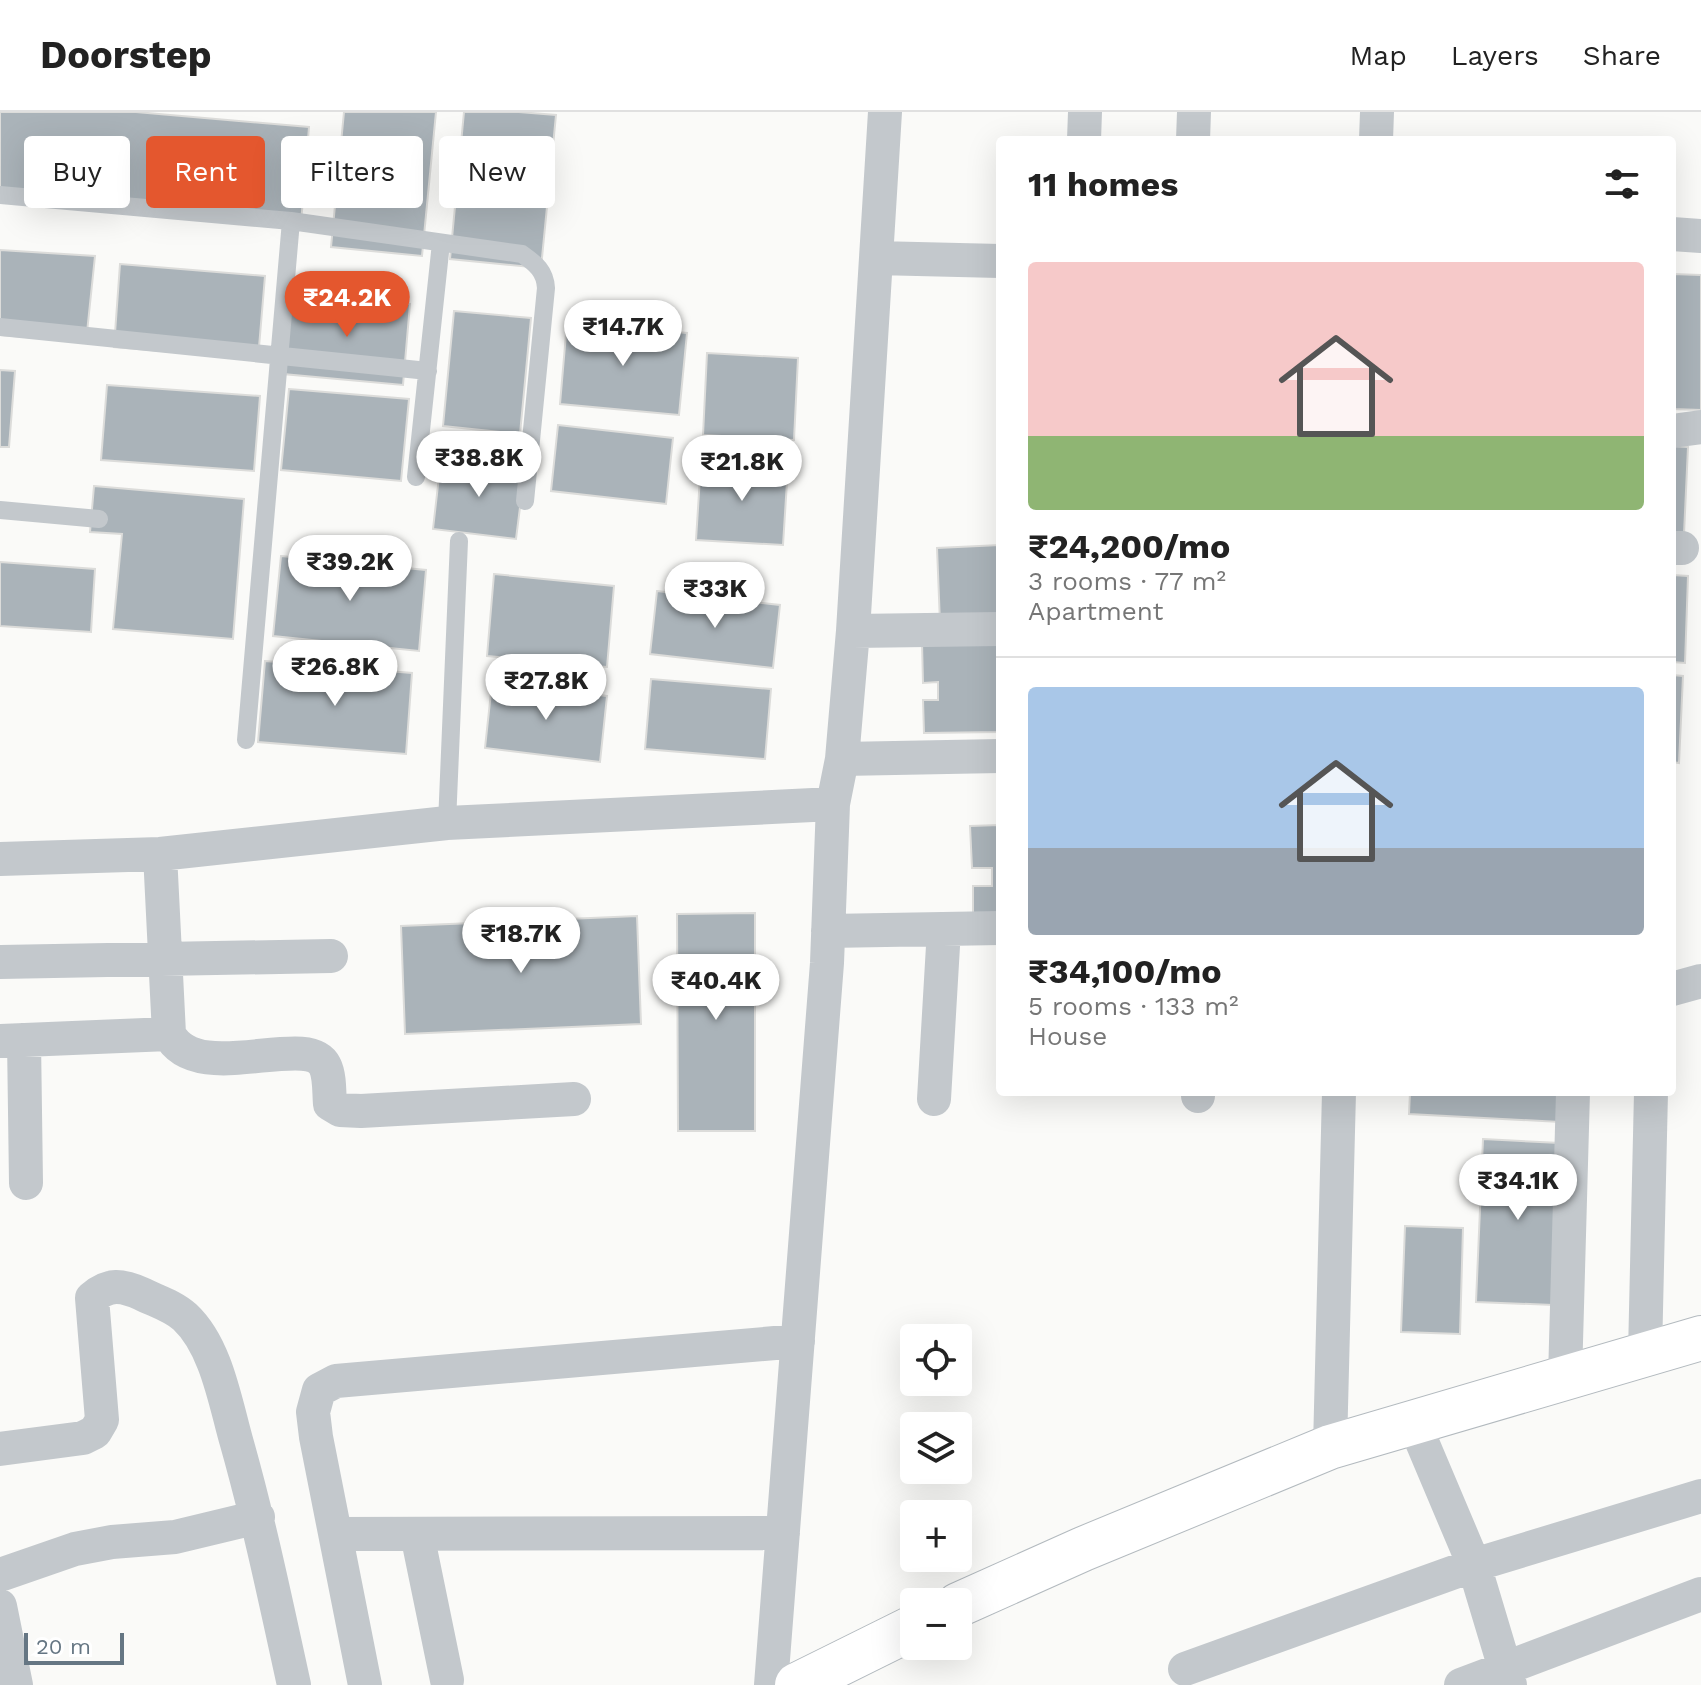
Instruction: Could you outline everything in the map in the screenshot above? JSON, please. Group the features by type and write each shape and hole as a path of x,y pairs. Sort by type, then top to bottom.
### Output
{"street":[{"path":"771,1685 828,931 833,804 842,759 853,631 885,112"},
{"path":"1084,136 1085,112"},
{"path":"1193,136 1194,112"},
{"path":"1376,136 1377,112"},
{"path":"1676,234 1701,236"},
{"path":"876,258 996,261"},
{"path":"1676,430 1701,427"},
{"path":"853,631 996,629"},
{"path":"842,759 996,756"},
{"path":"0,859 160,854 447,823 833,804"},
{"path":"160,854 169,1034 176,1046 192,1056 230,1058 298,1054 317,1057 326,1066 330,1104 340,1110 574,1099"},
{"path":"828,931 996,928"},
{"path":"934,1099 944,929"},
{"path":"0,962 331,956"},
{"path":"1676,988 1701,981"},
{"path":"26,1183 12,1040 169,1034"},
{"path":"1330,1447 1339,1096"},
{"path":"1565,1378 1573,1096"},
{"path":"1645,1354 1651,1096"},
{"path":"0,1449 83,1438 95,1432 102,1420 92,1298 103,1288 128,1288 186,1318 216,1366 258,1517 294,1685"},
{"path":"972,1599 1083,1549 1330,1447 1701,1338"},
{"path":"365,1685 313,1412 319,1390 336,1381 798,1341"},
{"path":"1414,1423 1474,1565 1508,1676"},
{"path":"1185,1669 1474,1565 1701,1496"},
{"path":"0,1575 75,1549 112,1542 175,1537 258,1517"},
{"path":"336,1534 783,1533"},
{"path":"417,1534 447,1680"},
{"path":"1461,1685 1508,1676 1701,1594"},
{"path":"0,1606 16,1685"},
{"path":"797,1685 900,1634"}],"lane":[{"path":"0,195 291,221 522,254 537,265 545,278 525,501"},
{"path":"246,740 291,221"},
{"path":"416,477 441,243"},
{"path":"0,327 428,371"},
{"path":"0,510 99,519"},
{"path":"447,823 459,541"}],"building":[{"path":"0,112 136,112 309,127 308,136 281,136 281,208 302,208 301,223 127,208 130,208 130,136 24,136 24,199 0,197"},
{"path":"344,112 436,112 422,256 331,247 335,208 423,208 423,136 342,136"},
{"path":"464,112 556,115 554,136 462,136"},
{"path":"455,208 547,208 541,268 450,259"},
{"path":"0,250 95,256 86,342 0,335"},
{"path":"120,264 265,276 258,359 114,347"},
{"path":"1676,274 1701,275 1701,410 1676,409"},
{"path":"291,292 410,304 403,385 283,374"},
{"path":"454,311 531,318 520,434 443,426"},
{"path":"567,322 687,333 679,415 560,404"},
{"path":"707,353 798,358 794,440 703,435"},
{"path":"0,370 15,371 9,447 0,447"},
{"path":"107,385 260,396 254,471 101,460"},
{"path":"289,389 409,399 401,481 281,470"},
{"path":"558,425 673,438 666,504 551,491"},
{"path":"1676,446 1688,447 1684,534 1676,534"},
{"path":"441,459 525,468 516,539 433,529"},
{"path":"701,461 788,466 783,545 696,540"},
{"path":"94,486 244,499 233,639 113,629 122,534 90,532"},
{"path":"996,545 996,621 940,623 937,548"},
{"path":"281,556 426,570 419,651 273,636"},
{"path":"0,562 95,569 91,632 0,626"},
{"path":"494,574 614,586 607,667 487,656"},
{"path":"1676,575 1688,576 1685,663 1676,662"},
{"path":"657,591 780,605 773,668 650,654"},
{"path":"996,642 996,732 924,733 923,700 938,700 938,682 923,683 922,643"},
{"path":"265,661 412,673 406,754 258,742"},
{"path":"1676,675 1683,676 1679,763 1676,763"},
{"path":"651,679 771,689 765,759 645,749"},
{"path":"492,683 607,696 600,762 485,748"},
{"path":"996,825 996,920 973,920 973,886 992,886 992,868 972,868 970,826"},
{"path":"755,913 755,1131 678,1131 677,914"},
{"path":"637,916 641,1024 405,1034 401,926"},
{"path":"1410,1096 1562,1096 1560,1122 1409,1114"},
{"path":"1483,1139 1560,1143 1553,1305 1476,1302"},
{"path":"1405,1226 1463,1228 1460,1334 1401,1332"}]}
